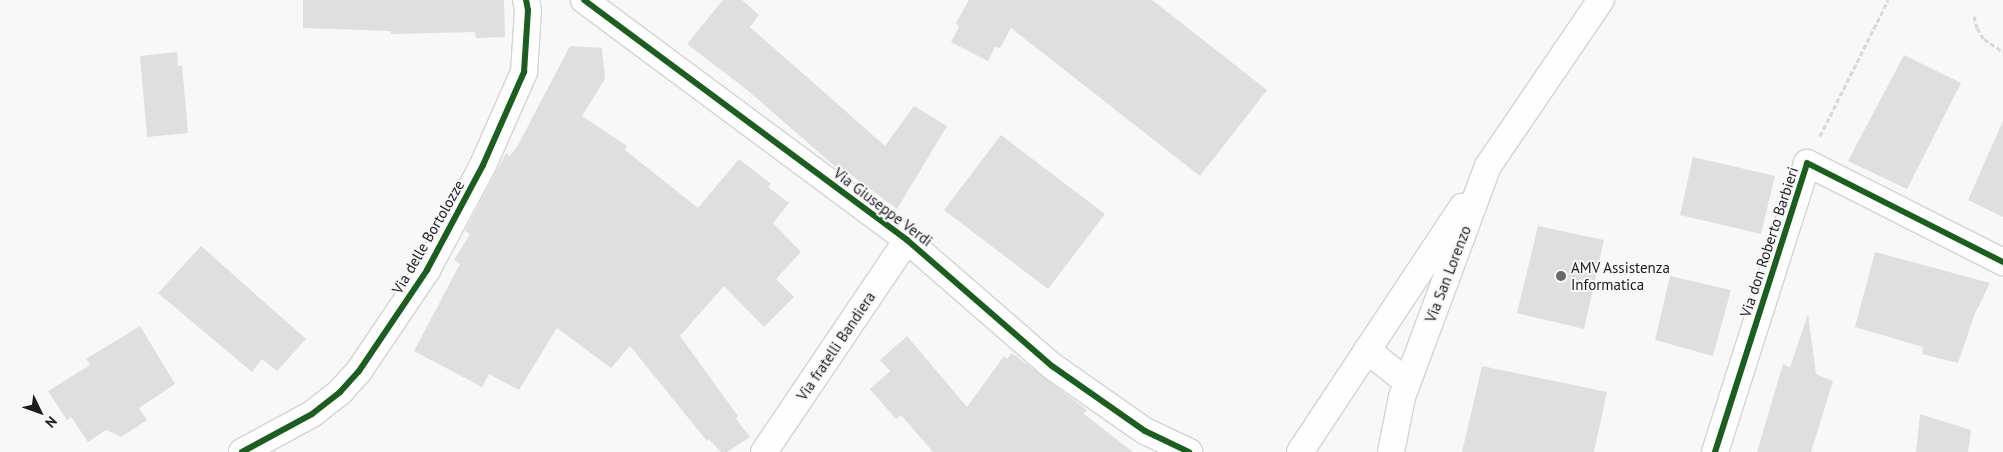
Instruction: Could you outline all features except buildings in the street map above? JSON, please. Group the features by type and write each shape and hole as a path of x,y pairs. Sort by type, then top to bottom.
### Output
{"street":[{"name":"Via delle Bortolozze","path":"242,452 312,414 340,392 359,371 427,270 483,165 524,72 526,0"},
{"name":"Via Giuseppe Verdi","path":"584,0 907,240 1052,366 1146,431 1189,452"},
{"name":"Via San Lorenzo","path":"1300,452 1488,166 1601,0"},
{"name":"Via don Roberto Barbieri","path":"1715,452 1807,163 2003,262"},
{"name":"Via San Lorenzo","path":"1391,452 1402,397 1407,382 1488,166"},
{"name":"Via fratelli Bandiera","path":"764,452 907,240"},
{"path":"1367,350 1407,382"}],"path":[{"path":"1974,16 1977,28 1984,39 2003,52"}],"cycle path":[{"path":"242,452 312,414 340,392 359,371 427,270 483,165 524,72 528,10 526,0"},
{"path":"584,0 907,240 1052,366 1145,431 1189,452"},
{"path":"1715,452 1807,163 2003,262"}],"place":[{"name":"AMV Assistenza Informatica","path":"1561,276"}]}
